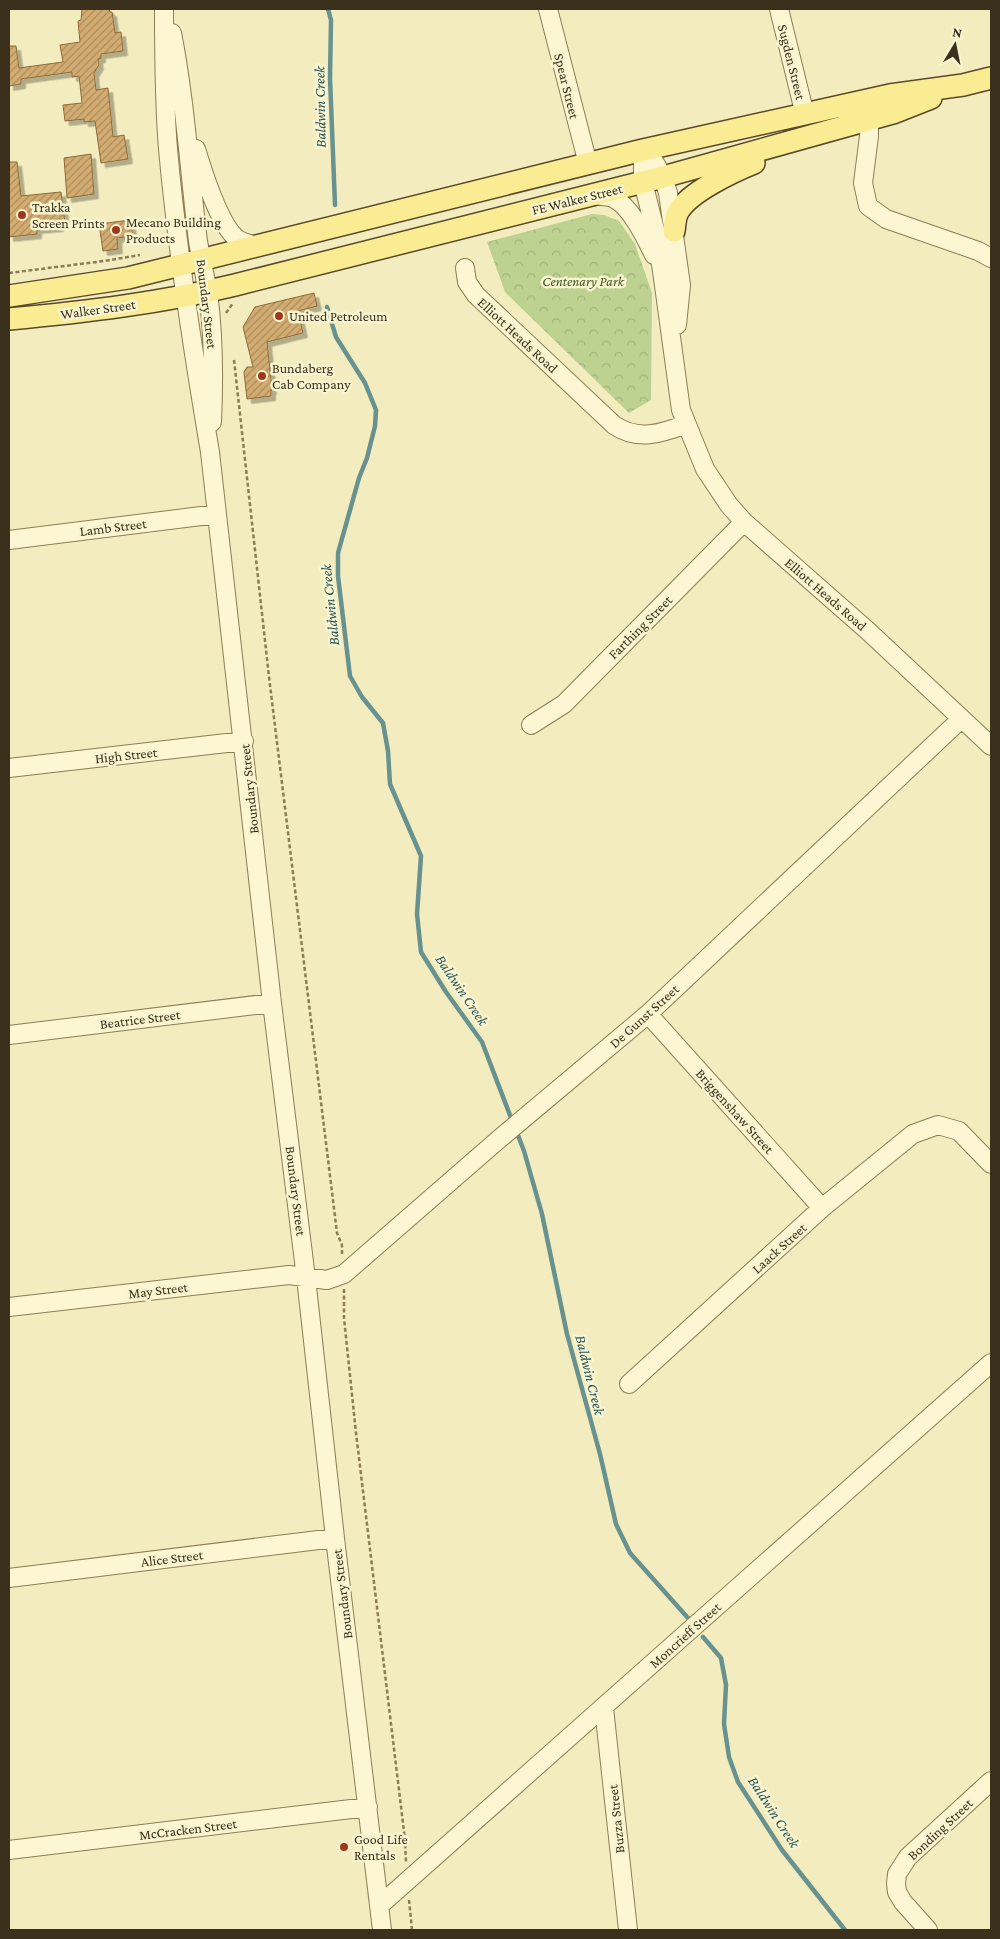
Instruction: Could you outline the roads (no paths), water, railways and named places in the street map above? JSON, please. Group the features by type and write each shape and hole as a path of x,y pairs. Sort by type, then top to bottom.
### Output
{"main road":[{"name":"FE Walker Street","path":"186,296 653,180 831,131 890,95 964,85 991,78"},
{"name":"FE Walker Street","path":"192,262 645,150 805,115 866,110"},
{"path":"674,231 678,213 682,206 715,182 729,174 831,131"},
{"name":"Walker Street","path":"9,296 118,280 192,262"},
{"name":"Walker Street","path":"9,319 100,310 186,296"}],"street":[{"name":"Boundary Street","path":"166,9 176,55 183,105 197,236 186,296 210,452 272,1003 382,1930"},
{"name":"Boundary Street","path":"166,9 168,147 192,262 208,292 214,379 210,452"},
{"name":"Spear Street","path":"548,9 588,164"},
{"name":"Sugden Street","path":"779,9 805,115"},
{"path":"183,105 202,171 222,218 236,238 257,246"},
{"path":"866,110 869,136 863,183 868,206 886,219 978,251 991,258"},
{"name":"Elliott Heads Road","path":"645,150 653,180 658,242 665,281 677,389 686,424 705,469 729,505 744,522 868,631 991,746"},
{"name":"Elliott Heads Road","path":"653,180 668,193 681,285 674,354"},
{"path":"594,195 613,198 627,210 650,246 665,281"},
{"name":"Elliott Heads Road","path":"464,268 467,282 476,295 622,431 642,435 666,432 686,424"},
{"name":"Lamb Street","path":"9,540 217,514"},
{"name":"Farthing Street","path":"531,725 564,704 744,522"},
{"name":"De Gunst Street","path":"306,1278 326,1280 337,1278 354,1268 498,1140 648,1014 961,719"},
{"name":"High Street","path":"9,768 244,741"},
{"name":"Beatrice Street","path":"9,1035 272,1003"},
{"name":"Briggenshaw Street","path":"648,1014 822,1208"},
{"name":"Laack Street","path":"629,1384 822,1208 913,1134 938,1125 959,1131 991,1164"},
{"name":"May Street","path":"9,1307 288,1275 306,1278"},
{"name":"Moncrieff Street","path":"379,1906 991,1363"},
{"name":"Alice Street","path":"9,1578 335,1538"},
{"name":"Buzza Street","path":"604,1708 628,1930"},
{"name":"Bonding Street","path":"928,1930 903,1902 897,1892 898,1874 908,1857 991,1781"},
{"name":"McCracken Street","path":"9,1850 368,1807"}],"waterway":[{"name":"Baldwin Creek","path":"328,9 331,20 330,78 335,205"},
{"name":"Baldwin Creek","path":"327,307 336,337 365,383 376,410 375,426 367,458 359,478 338,553 338,576 350,676 362,697 383,723 388,751 390,784 421,856 417,914 421,952 446,992 482,1042 513,1123"},
{"name":"Baldwin Creek","path":"516,1130 542,1214 567,1334 600,1454 616,1524 630,1553 688,1618"},
{"name":"Baldwin Creek","path":"703,1637 721,1658 726,1685 724,1724 729,1757 738,1782 782,1850 845,1930"}],"place":[{"name":"Trakka Screen Prints","path":"22,215"},
{"name":"Mecano Building Products","path":"116,230"},
{"name":"United Petroleum","path":"279,316"},
{"name":"Bundaberg Cab Company","path":"262,376"},
{"name":"Good Life Rentals","path":"344,1847"}],"park label":[{"name":"Centenary Park","path":"583,281"}]}
